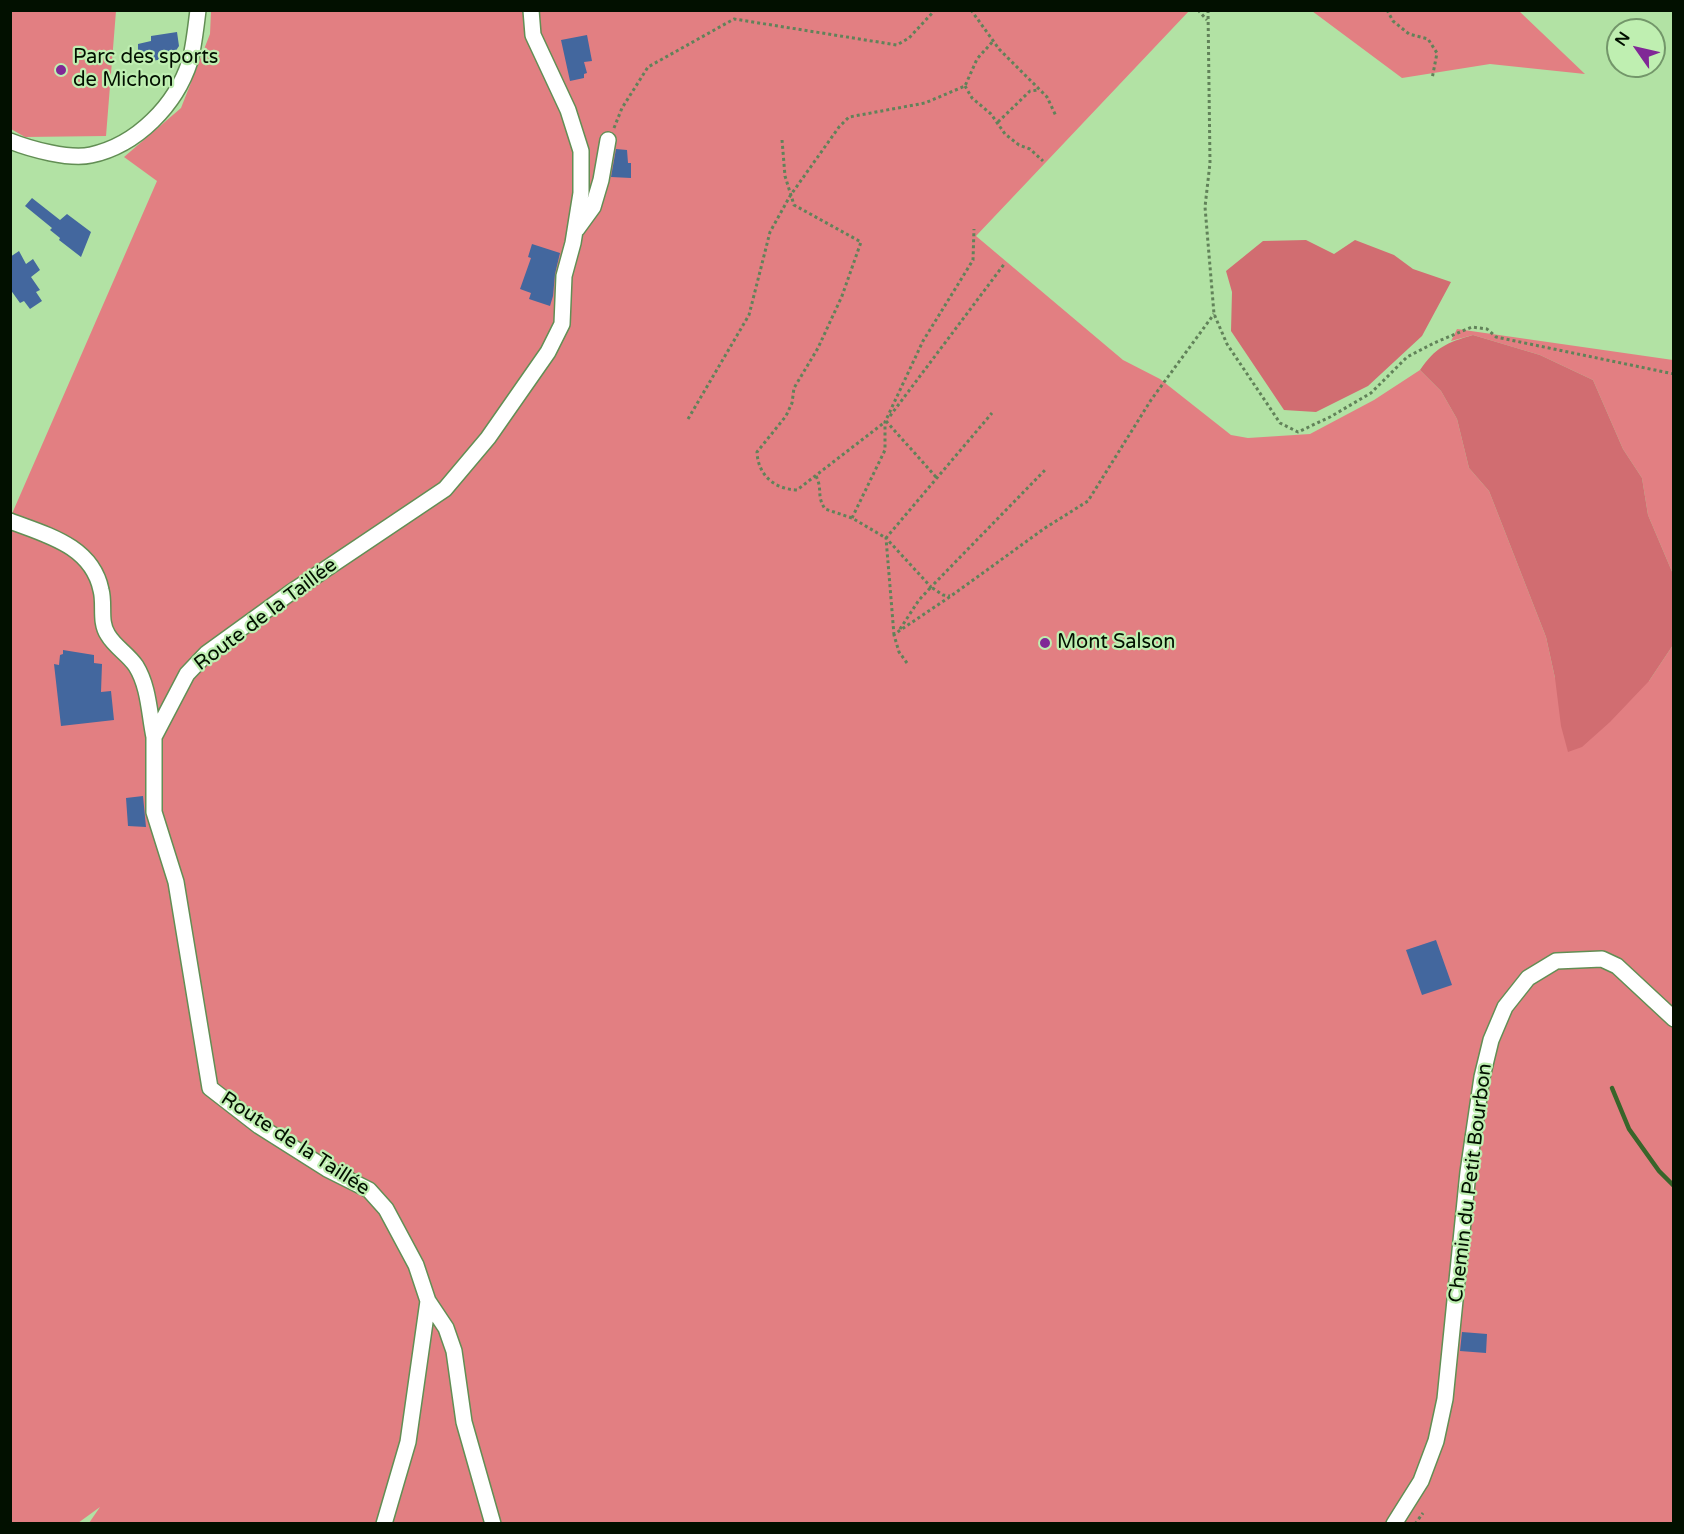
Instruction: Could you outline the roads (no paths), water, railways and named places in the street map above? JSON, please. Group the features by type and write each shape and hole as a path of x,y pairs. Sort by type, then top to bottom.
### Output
{"street":[{"path":"11,141 51,154 89,156 133,138 176,94 190,61 198,10"},
{"name":"Route de la Taillée","path":"384,1524 408,1442 428,1301 416,1265 386,1209 369,1190 327,1169 259,1126 210,1088 176,882 154,812 154,737 187,674 207,653 290,593 445,489 488,438 548,352 562,324 564,276 575,232 581,193 581,151 568,110 533,35 531,10"},
{"path":"575,232 593,207 601,180 608,140"},
{"path":"10,521 49,535 77,549 89,563 97,576 101,590 103,619 108,635 135,665 145,683 154,737"},
{"name":"Chemin du Petit Bourbon","path":"1394,1524 1421,1481 1436,1441 1445,1399 1468,1172 1482,1077 1491,1040 1505,1007 1528,978 1556,961 1602,959 1617,966 1674,1019"},
{"path":"428,1301 446,1328 454,1351 464,1422 493,1524"}],"waterway":[{"path":"1612,1088 1629,1129 1659,1171 1674,1186"}],"place":[{"name":"Parc des sports de Michon","path":"61,70"},
{"name":"Mont Salson","path":"1045,643"}]}
